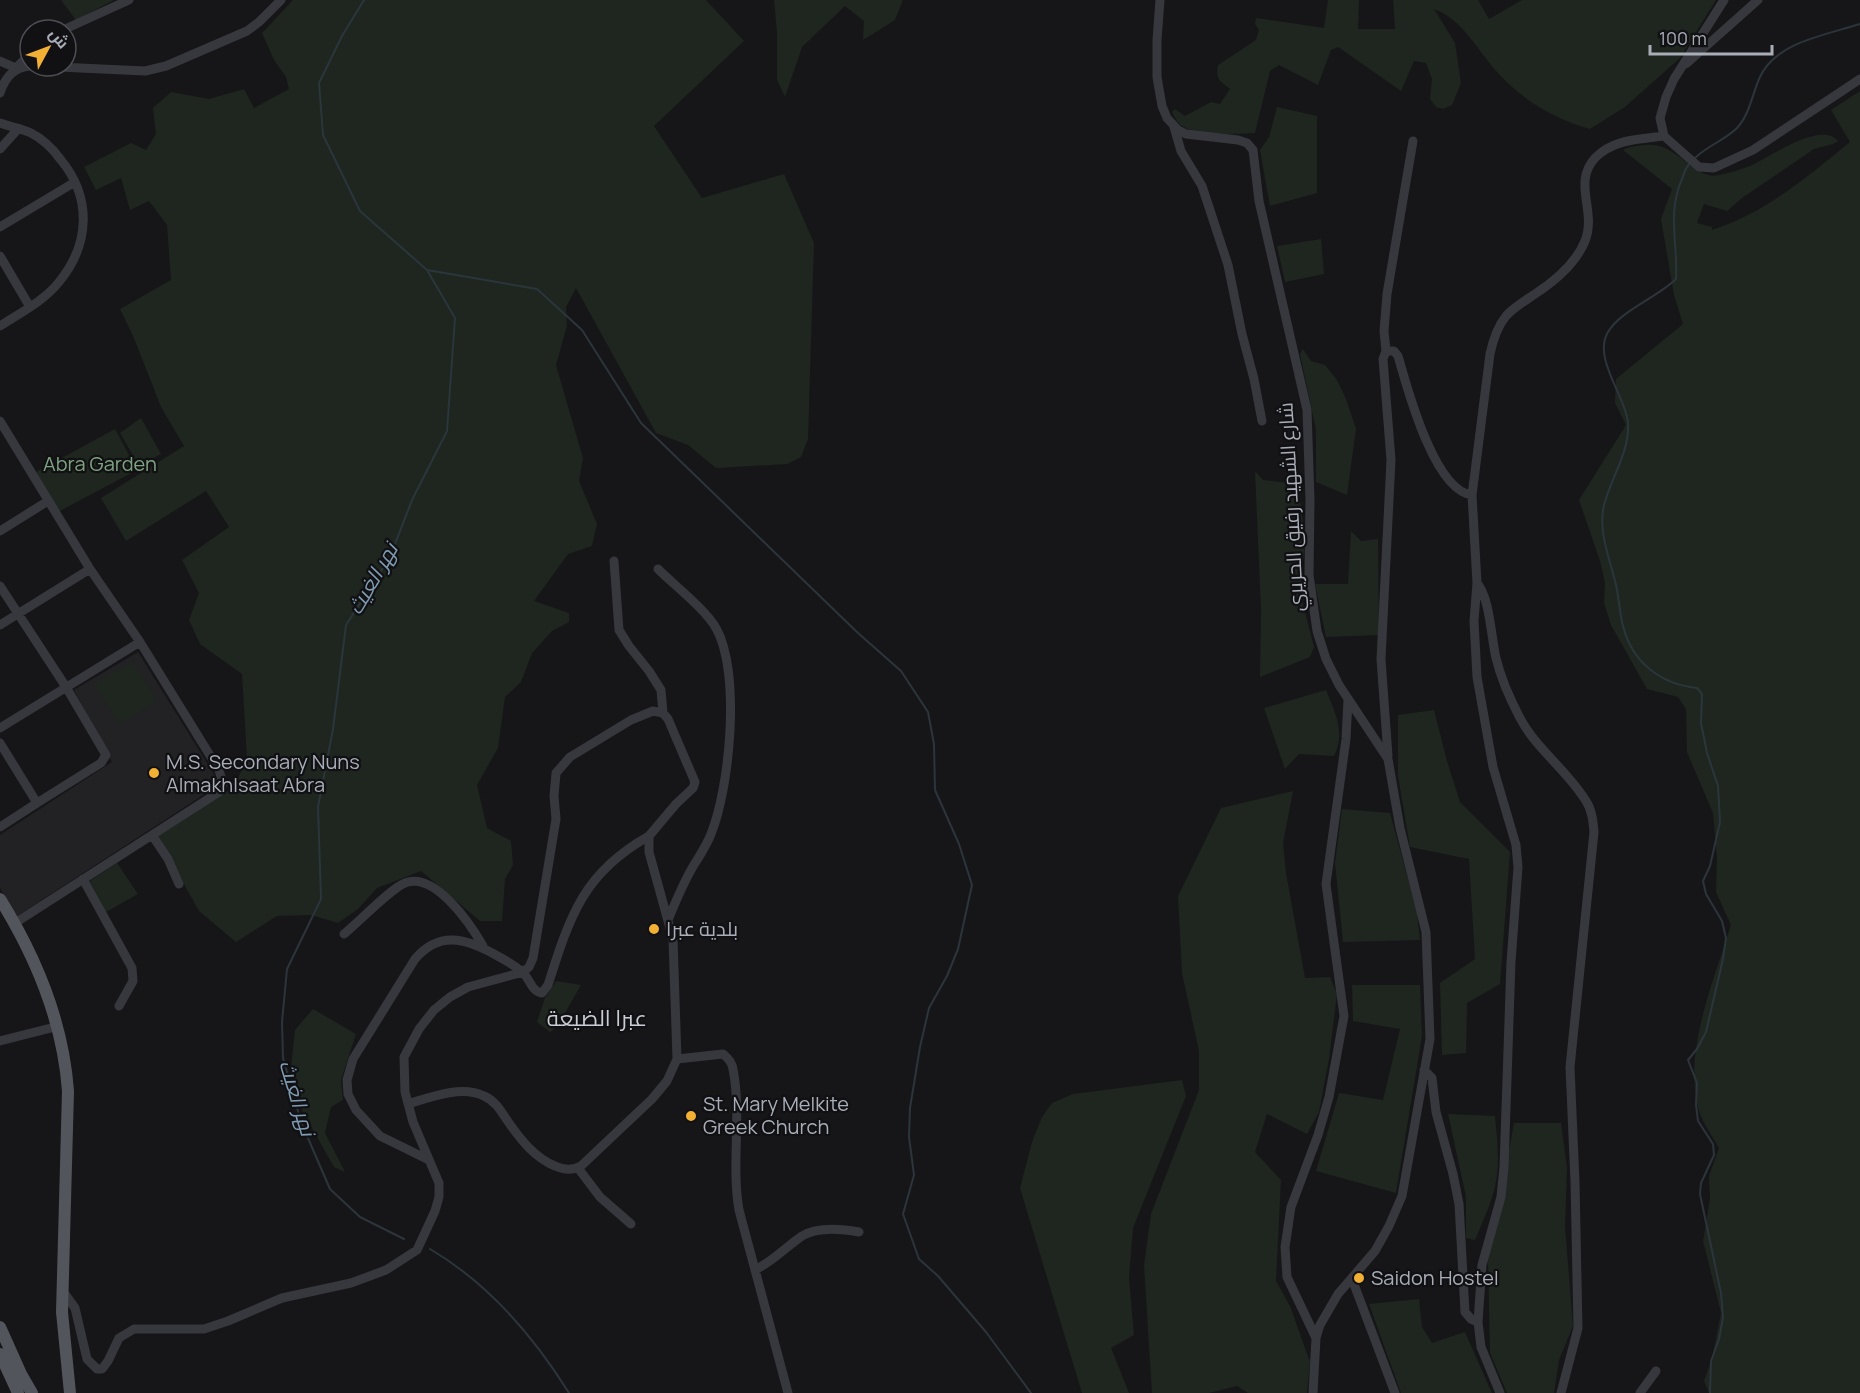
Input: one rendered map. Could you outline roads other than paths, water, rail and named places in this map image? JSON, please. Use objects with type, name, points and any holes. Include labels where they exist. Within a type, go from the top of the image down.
[{"type":"main road","points":[[0,899],[15,923],[45,988],[66,1068],[68,1091],[62,1312],[70,1393]]},
{"type":"main road","points":[[0,1327],[19,1387]]},
{"type":"main road","points":[[0,1354],[19,1387],[32,1393]]},
{"type":"street","points":[[78,23],[129,0]]},
{"type":"street","points":[[78,68],[145,71],[166,66],[247,31],[281,0]]},
{"type":"street","points":[[1160,0],[1157,77],[1162,106],[1174,127],[1181,151],[1202,186],[1225,255],[1262,421]]},
{"type":"street","points":[[1724,0],[1678,71],[1669,88],[1662,111],[1660,125],[1664,136],[1699,167],[1708,169],[1720,166],[1774,137],[1860,79]]},
{"type":"street","points":[[1678,71],[1758,0]]},
{"type":"street","points":[[0,61],[16,68],[8,76],[0,93]]},
{"type":"street","points":[[0,123],[29,132],[44,141],[70,171],[84,210],[81,240],[73,259],[58,282],[30,307],[0,326]]},
{"type":"street","name":"شارع الشهيد رفيق الحريري","points":[[1174,127],[1191,136],[1243,141],[1253,150],[1259,201],[1308,419],[1309,575],[1317,631],[1326,659],[1348,700],[1388,759],[1400,828],[1426,932],[1430,1039],[1402,1196],[1375,1251],[1328,1310],[1316,1338],[1313,1393]]},
{"type":"street","points":[[0,149],[18,129]]},
{"type":"street","points":[[1500,1393],[1481,1347],[1478,1322],[1482,1265],[1501,1197],[1504,1167],[1511,962],[1518,867],[1516,845],[1493,767],[1480,699],[1474,634],[1477,583],[1472,495],[1490,354],[1499,327],[1512,310],[1554,280],[1580,251],[1590,221],[1584,177],[1596,156],[1606,148],[1620,143],[1664,136]]},
{"type":"street","points":[[1388,759],[1381,659],[1391,460],[1383,359],[1386,351],[1384,331],[1387,294],[1413,141]]},
{"type":"street","points":[[0,227],[75,182]]},
{"type":"street","points":[[0,256],[30,307]]},
{"type":"street","points":[[1386,351],[1394,351],[1398,356],[1418,422],[1441,469],[1458,491],[1472,495]]},
{"type":"street","points":[[0,421],[90,569],[140,642],[219,770],[223,784],[219,792],[15,923]]},
{"type":"street","points":[[0,531],[48,501]]},
{"type":"street","points":[[429,1160],[380,1136],[356,1110],[348,1094],[347,1080],[353,1059],[415,958],[424,949],[442,940],[464,940],[484,948],[523,972],[533,988],[542,993],[549,985],[572,917],[588,888],[597,876],[629,847],[649,836],[695,786],[694,778],[677,738],[663,713],[661,690],[620,630],[615,561]]},
{"type":"street","points":[[0,625],[90,569]]},
{"type":"street","points":[[658,569],[716,627],[727,659],[731,688],[728,751],[714,827],[668,920]]},
{"type":"street","points":[[1477,583],[1485,596],[1496,660],[1515,707],[1535,742],[1587,801],[1593,819],[1594,832],[1570,1066],[1578,1328],[1561,1393]]},
{"type":"street","points":[[0,586],[66,687],[106,755],[102,763],[0,827]]},
{"type":"street","points":[[0,728],[140,642]]},
{"type":"street","points":[[1316,1338],[1287,1277],[1285,1247],[1292,1207],[1329,1097],[1344,1016],[1326,884],[1346,739],[1348,700]]},
{"type":"street","points":[[62,1290],[75,1308],[87,1359],[97,1369],[105,1367],[119,1338],[134,1329],[204,1329],[282,1298],[351,1283],[386,1270],[420,1247],[435,1210],[439,1183],[413,1122],[408,1104],[403,1077],[404,1057],[419,1029],[434,1010],[450,997],[468,987],[523,972],[529,967],[533,958],[556,819],[554,796],[556,772],[570,757],[631,720],[653,711],[663,713]]},
{"type":"street","points":[[0,742],[37,803]]},
{"type":"street","points":[[152,835],[168,860],[179,884]]},
{"type":"street","points":[[408,1104],[450,1092],[478,1093],[497,1106],[523,1142],[535,1154],[562,1169],[578,1168],[639,1113],[667,1081],[677,1059],[673,939],[649,852],[649,836]]},
{"type":"street","points":[[83,879],[132,968],[134,981],[119,1006]]},
{"type":"street","points":[[344,934],[398,887],[414,881],[431,887],[457,908],[484,948]]},
{"type":"street","points":[[0,1041],[56,1027]]},
{"type":"street","points":[[677,1059],[719,1054],[726,1056],[732,1065],[736,1108],[735,1189],[788,1393]]},
{"type":"street","points":[[1424,1070],[1432,1078],[1436,1112],[1459,1204],[1464,1308],[1471,1319],[1478,1322]]},
{"type":"street","points":[[578,1168],[600,1197],[631,1224]]},
{"type":"street","points":[[755,1270],[777,1257],[808,1233],[837,1230],[859,1232]]},
{"type":"street","points":[[1352,1279],[1395,1393]]},
{"type":"street","points":[[1640,1393],[1656,1371]]},
{"type":"waterway","name":"نهر الغيث","points":[[364,0],[342,36],[319,83],[323,135],[360,211],[427,270],[455,318],[447,431],[412,500],[390,557],[346,625],[333,729],[318,807],[321,899],[287,969],[282,1022],[283,1058],[301,1122],[330,1189],[360,1217],[404,1239]]},
{"type":"waterway","points":[[1695,158],[1737,128],[1748,110],[1760,77],[1767,65],[1778,56],[1818,36],[1860,24]]},
{"type":"waterway","points":[[1691,162],[1686,168],[1675,204],[1676,279],[1621,317],[1608,332],[1604,342],[1607,366],[1626,413],[1628,433],[1623,454],[1604,505],[1602,524],[1627,639],[1633,650],[1650,669],[1671,682],[1697,688],[1702,694],[1701,723],[1707,753],[1718,786],[1720,822],[1710,866],[1703,881],[1706,894],[1722,921],[1726,938],[1706,1032],[1688,1060],[1697,1083],[1698,1121],[1713,1144],[1714,1155],[1701,1183],[1700,1194],[1721,1293],[1723,1318],[1711,1361],[1710,1393]]},
{"type":"waterway","points":[[427,270],[537,289],[582,330],[641,423],[858,633],[901,671],[928,712],[934,744],[935,790],[959,844],[972,885],[958,949],[947,976],[929,1008],[920,1047],[910,1108],[909,1137],[914,1175],[903,1214],[919,1259],[938,1276],[986,1332],[1031,1393]]},
{"type":"waterway","name":"نهر الغيث","points":[[430,1249],[471,1278],[508,1313],[541,1352],[569,1393]]},
{"type":"place","name":"M.S. Secondary Nuns Almakhlsaat Abra","points":[[154,773]]},
{"type":"place","name":"بلدية عبرا","points":[[654,929]]},
{"type":"place","name":"St. Mary Melkite Greek Church","points":[[691,1116]]},
{"type":"place","name":"Saidon Hostel","points":[[1359,1278]]},
{"type":"district","name":"عبرا الضيعة","points":[[597,1018]]},
{"type":"park label","name":"Abra Garden","points":[[100,464]]}]
